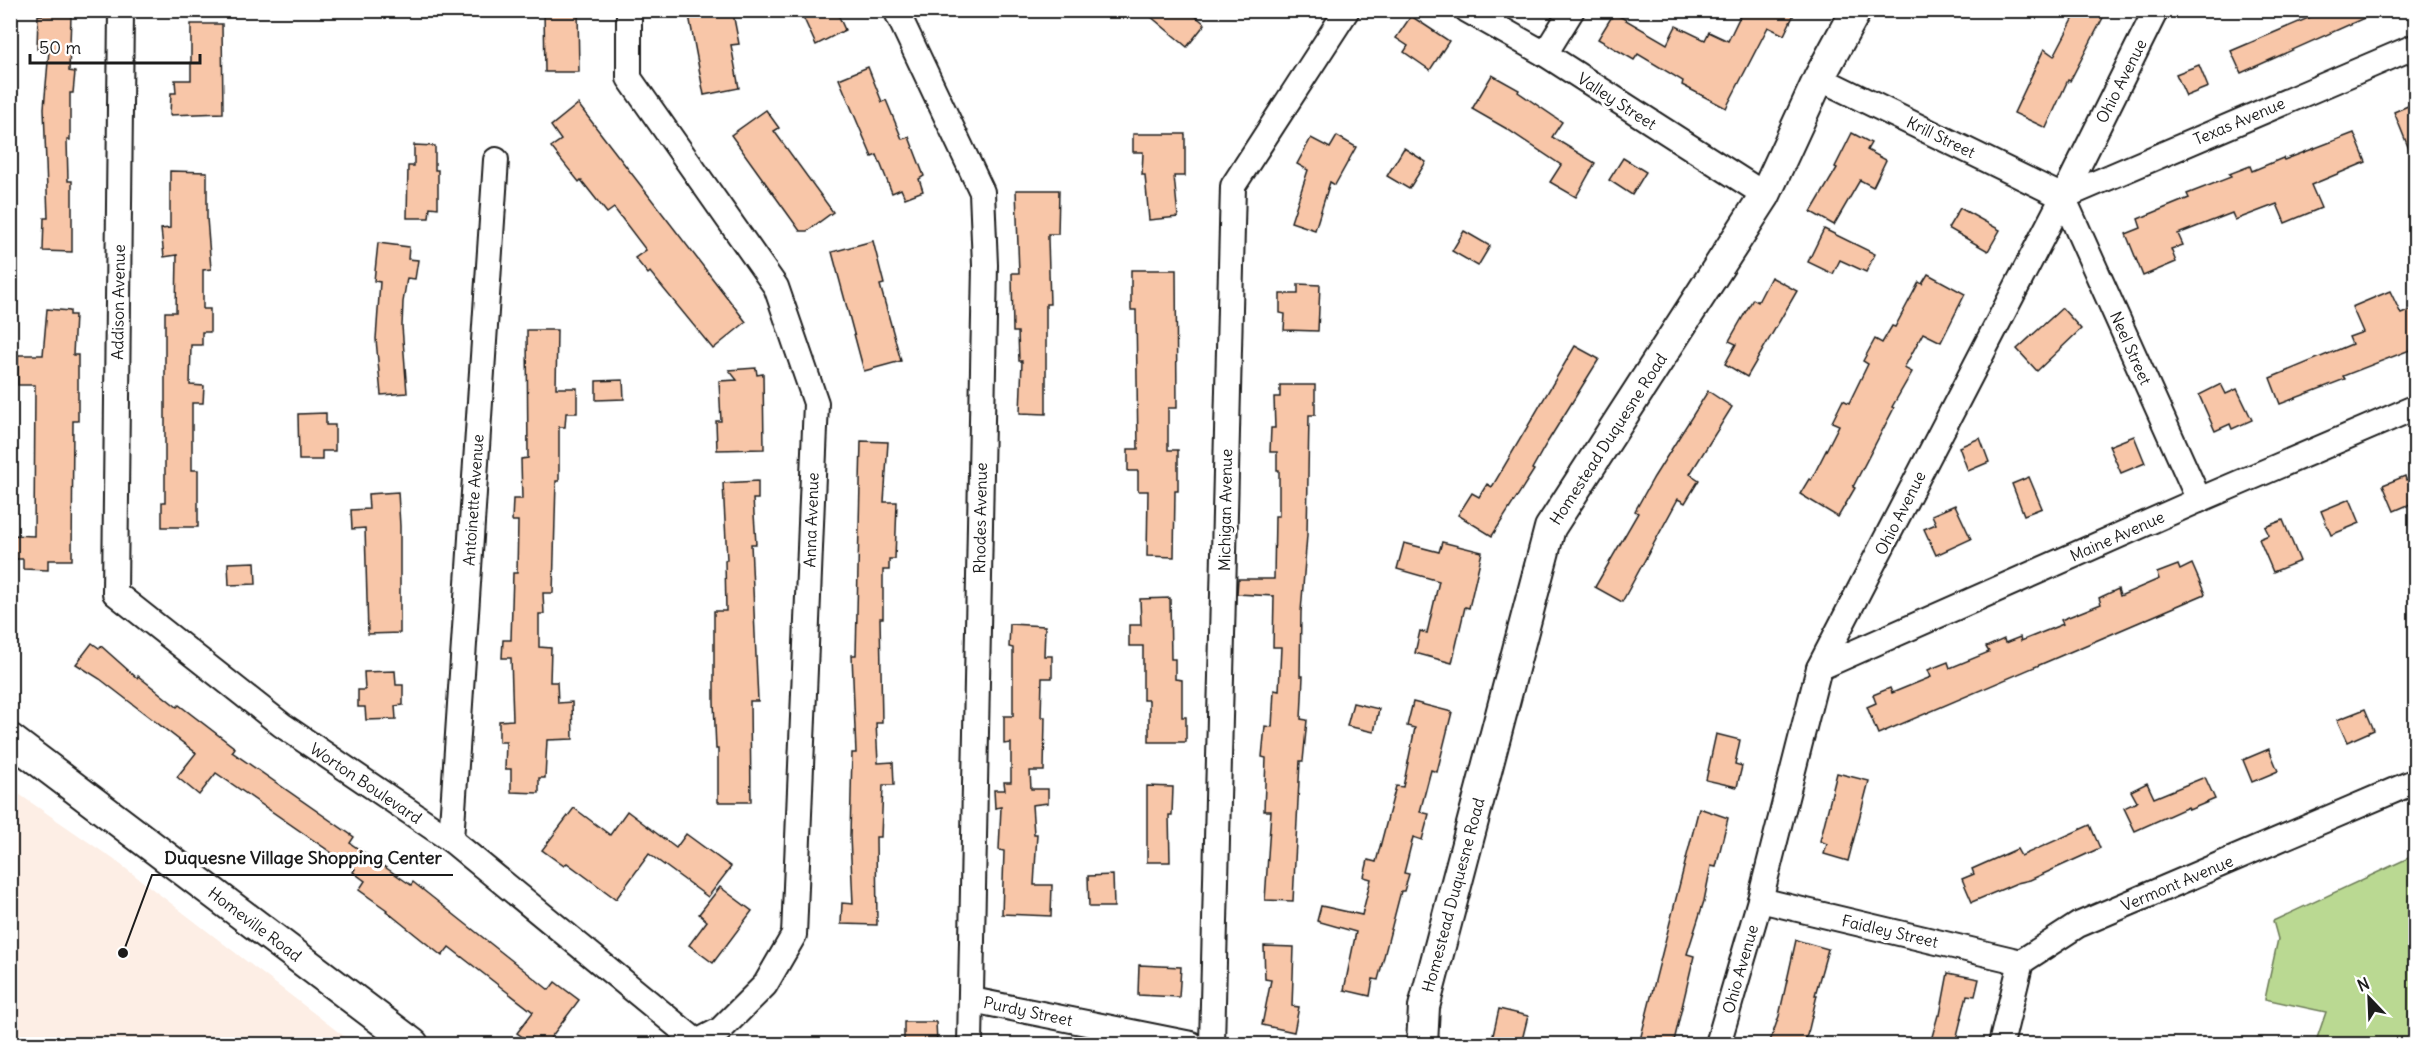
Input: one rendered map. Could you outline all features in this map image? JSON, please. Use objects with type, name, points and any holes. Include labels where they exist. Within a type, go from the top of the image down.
[{"type":"street","name":"Addison Avenue","points":[[115,593],[121,10]]},
{"type":"street","name":"Anna Avenue","points":[[629,10],[629,78],[776,287],[816,403],[794,935],[765,985],[720,1030],[697,1043]]},
{"type":"street","name":"Rhodes Avenue","points":[[896,10],[982,192],[985,265],[970,1044]]},
{"type":"street","name":"Michigan Avenue","points":[[1212,1044],[1233,186],[1347,10]]},
{"type":"street","name":"Valley Street","points":[[1467,10],[1545,54],[1765,195]]},
{"type":"street","points":[[1545,54],[1572,10]]},
{"type":"street","name":"Homestead Duquesne Road","points":[[1422,1044],[1424,1007],[1550,528],[1765,195],[1819,78],[1856,10]]},
{"type":"street","name":"Ohio Avenue","points":[[1718,1044],[1760,900],[1819,668],[2063,197],[2156,10]]},
{"type":"street","name":"Texas Avenue","points":[[2063,197],[2415,46]]},
{"type":"street","name":"Krill Street","points":[[1819,78],[2063,197]]},
{"type":"street","name":"Antoinette Avenue","points":[[451,840],[496,160]]},
{"type":"street","name":"Neel Street","points":[[2063,197],[2199,500]]},
{"type":"street","name":"Maine Avenue","points":[[1819,668],[2415,407]]},
{"type":"street","name":"Worton Boulevard","points":[[115,593],[282,725],[451,840],[697,1043]]},
{"type":"street","name":"Homeville Road","points":[[10,739],[413,1044]]},
{"type":"street","name":"Vermont Avenue","points":[[2021,962],[2078,926],[2415,781]]},
{"type":"street","name":"Faidley Street","points":[[1760,900],[2021,962]]},
{"type":"street","points":[[2001,1044],[2021,962]]},
{"type":"street","name":"Purdy Street","points":[[972,1000],[1191,1044]]},
{"type":"shaded area","points":[[10,788],[116,861],[354,1044],[11,1044]]},
{"type":"green space","points":[[2415,855],[2415,1044],[2315,1044],[2326,1012],[2265,999],[2278,939],[2273,921]]},
{"type":"building","points":[[544,10],[578,10],[579,72],[545,72]]},
{"type":"building","points":[[688,10],[723,10],[724,15],[733,13],[739,44],[731,45],[739,88],[704,95]]},
{"type":"building","points":[[800,10],[836,10],[845,30],[816,45]]},
{"type":"building","points":[[1143,10],[1188,10],[1205,24],[1187,47]]},
{"type":"building","points":[[1732,10],[1796,10],[1784,35],[1768,27],[1726,108],[1682,85],[1683,81],[1638,54],[1634,60],[1598,39],[1614,13],[1667,44],[1676,26],[1705,40],[1709,32],[1728,41],[1741,14]]},
{"type":"building","points":[[2078,10],[2107,10],[2070,81],[2068,80],[2046,128],[2014,113],[2044,49],[2054,56]]},
{"type":"building","points":[[2327,10],[2382,10],[2241,73],[2231,51]]},
{"type":"building","points":[[38,15],[71,16],[69,71],[75,72],[73,93],[70,93],[70,140],[67,140],[68,181],[72,181],[72,252],[43,251],[44,218],[48,218],[44,108],[49,50],[37,49]]},
{"type":"building","points":[[1411,16],[1449,41],[1430,70],[1404,52],[1408,46],[1396,38]]},
{"type":"building","points":[[191,24],[222,24],[223,113],[170,115],[171,93],[176,93],[175,80],[191,80]]},
{"type":"building","points":[[2199,65],[2208,87],[2186,96],[2176,74]]},
{"type":"building","points":[[868,67],[882,102],[886,100],[902,139],[909,137],[924,176],[919,179],[923,191],[905,198],[901,189],[892,193],[877,155],[872,157],[839,79]]},
{"type":"building","points":[[1492,75],[1519,90],[1518,92],[1562,122],[1552,137],[1595,163],[1576,197],[1550,182],[1561,165],[1472,109]]},
{"type":"building","points":[[2415,103],[2415,164],[2394,112]]},
{"type":"building","points":[[578,104],[746,322],[713,349],[650,272],[648,274],[635,258],[646,250],[614,208],[607,213],[551,147],[561,140],[551,126]]},
{"type":"building","points":[[766,110],[779,128],[774,131],[833,212],[807,231],[800,231],[731,135]]},
{"type":"building","points":[[1852,133],[1871,143],[1867,150],[1886,160],[1873,187],[1860,180],[1834,225],[1811,212],[1837,168],[1835,167]]},
{"type":"building","points":[[2354,133],[2366,162],[2311,185],[2321,208],[2285,223],[2277,204],[2235,220],[2232,213],[2178,234],[2183,245],[2171,249],[2176,262],[2143,276],[2126,234],[2141,228],[2138,219],[2189,198],[2187,194],[2231,177],[2229,174],[2250,166],[2252,171]]},
{"type":"building","points":[[1133,134],[1185,134],[1185,176],[1174,176],[1178,217],[1149,220],[1145,175],[1142,175],[1143,152],[1133,152]]},
{"type":"building","points":[[1337,136],[1356,147],[1335,185],[1330,182],[1315,230],[1291,222],[1308,170],[1297,164],[1311,138],[1330,148]]},
{"type":"building","points":[[414,145],[435,146],[435,170],[438,170],[438,208],[430,207],[429,218],[407,218],[408,166],[414,166]]},
{"type":"building","points":[[1404,148],[1426,162],[1409,189],[1387,176]]},
{"type":"building","points":[[1623,158],[1646,172],[1632,195],[1609,180]]},
{"type":"building","points":[[170,171],[207,172],[207,218],[211,269],[203,270],[203,309],[210,309],[210,332],[202,332],[202,345],[191,345],[190,385],[204,386],[203,403],[192,403],[192,470],[198,470],[198,527],[162,527],[162,502],[165,502],[165,312],[176,312],[177,255],[164,257],[161,229],[170,228]]},
{"type":"building","points":[[1016,190],[1059,190],[1058,234],[1048,234],[1050,304],[1046,304],[1046,414],[1020,413],[1022,361],[1019,361],[1018,332],[1013,332],[1012,273],[1019,273]]},
{"type":"building","points":[[1960,208],[2000,230],[1988,251],[1948,228]]},
{"type":"building","points":[[1824,229],[1875,254],[1866,272],[1840,260],[1833,274],[1808,262]]},
{"type":"building","points":[[1464,231],[1490,246],[1478,266],[1452,251]]},
{"type":"building","points":[[873,241],[884,284],[880,285],[901,361],[864,371],[832,252]]},
{"type":"building","points":[[378,243],[409,247],[408,259],[418,260],[415,279],[407,278],[403,302],[402,326],[407,393],[381,395],[376,339],[380,282],[374,281]]},
{"type":"building","points":[[1131,270],[1176,270],[1177,408],[1168,408],[1168,450],[1178,450],[1174,557],[1147,556],[1148,491],[1138,491],[1138,471],[1128,471],[1128,449],[1138,449],[1136,310],[1131,310]]},
{"type":"building","points":[[1928,274],[1965,294],[1941,342],[1923,333],[1904,368],[1912,372],[1892,407],[1894,408],[1853,487],[1855,488],[1838,517],[1800,494],[1809,479],[1811,480],[1839,425],[1832,422],[1843,400],[1849,403],[1868,364],[1863,361],[1875,339],[1882,343],[1892,326],[1895,327],[1919,282],[1922,284]]},
{"type":"building","points":[[1771,277],[1797,291],[1747,377],[1725,364],[1736,344],[1729,341],[1753,299],[1758,302]]},
{"type":"building","points":[[1298,284],[1320,285],[1318,331],[1284,330],[1285,314],[1280,313],[1280,294],[1298,294]]},
{"type":"building","points":[[2390,291],[2401,314],[2415,308],[2415,348],[2343,376],[2345,379],[2280,404],[2270,378],[2352,344],[2349,337],[2363,332],[2352,307]]},
{"type":"building","points":[[2062,308],[2081,329],[2037,371],[2017,349]]},
{"type":"building","points":[[47,309],[70,311],[70,315],[75,315],[73,355],[78,355],[78,421],[73,421],[72,560],[48,560],[48,570],[23,569],[23,559],[10,559],[10,535],[34,536],[35,385],[18,385],[18,355],[43,355]]},
{"type":"building","points":[[527,330],[557,330],[556,388],[577,388],[577,413],[566,413],[565,427],[559,427],[559,481],[556,481],[553,593],[543,593],[544,614],[539,614],[539,647],[551,648],[550,682],[557,682],[558,703],[572,702],[573,739],[547,740],[545,778],[539,778],[539,793],[511,792],[511,769],[505,769],[506,742],[499,742],[499,721],[513,720],[511,658],[502,658],[503,640],[511,640],[513,573],[517,573],[518,521],[512,521],[513,499],[522,499],[521,459],[528,458]]},
{"type":"building","points":[[1575,346],[1599,359],[1492,536],[1458,515],[1472,493],[1479,497],[1487,484],[1492,487]]},
{"type":"building","points":[[756,368],[757,375],[763,374],[764,449],[717,450],[716,421],[721,421],[719,381],[737,380],[729,370]]},
{"type":"building","points":[[623,380],[624,399],[596,400],[596,381]]},
{"type":"building","points":[[2221,384],[2226,394],[2237,389],[2252,420],[2232,429],[2230,424],[2215,431],[2199,395]]},
{"type":"building","points":[[1280,385],[1315,385],[1315,415],[1309,415],[1307,535],[1301,612],[1300,676],[1303,676],[1301,719],[1307,720],[1303,761],[1300,761],[1293,901],[1265,900],[1271,811],[1264,811],[1266,758],[1262,757],[1265,726],[1272,727],[1274,690],[1279,691],[1281,647],[1273,647],[1274,596],[1237,594],[1238,579],[1274,579],[1275,516],[1279,516],[1279,470],[1277,470],[1277,452],[1270,452],[1271,428],[1275,428],[1274,397],[1280,397]]},
{"type":"building","points":[[1708,391],[1732,407],[1690,474],[1699,480],[1685,503],[1678,499],[1622,602],[1595,587],[1638,513],[1635,511],[1654,477]]},
{"type":"building","points":[[326,413],[326,425],[335,425],[335,451],[322,451],[322,460],[299,460],[298,414]]},
{"type":"building","points":[[2134,436],[2145,463],[2121,473],[2109,446]]},
{"type":"building","points":[[1980,438],[1989,462],[1968,471],[1959,447]]},
{"type":"building","points":[[861,441],[888,442],[884,502],[897,502],[895,559],[889,559],[889,570],[883,570],[883,618],[880,618],[882,723],[876,723],[878,763],[893,762],[894,785],[883,785],[881,837],[876,837],[877,925],[841,924],[842,903],[853,904],[850,836],[852,753],[856,753],[852,655],[856,655]]},
{"type":"building","points":[[2405,476],[2406,480],[2415,476],[2415,502],[2394,511],[2383,485]]},
{"type":"building","points":[[2029,477],[2042,508],[2024,515],[2012,484]]},
{"type":"building","points":[[758,481],[758,499],[753,499],[756,544],[751,544],[758,701],[750,701],[751,802],[718,802],[718,749],[716,749],[714,702],[714,611],[726,611],[725,560],[727,560],[723,483]]},
{"type":"building","points":[[398,492],[400,633],[368,634],[365,528],[352,529],[351,510],[369,509],[368,494]]},
{"type":"building","points":[[2350,499],[2360,523],[2331,535],[2321,511]]},
{"type":"building","points":[[1955,505],[1971,539],[1936,555],[1924,529],[1936,524],[1932,515]]},
{"type":"building","points":[[2283,520],[2300,561],[2273,572],[2259,539],[2269,535],[2265,527]]},
{"type":"building","points":[[1442,542],[1482,552],[1469,608],[1465,607],[1452,663],[1415,653],[1420,631],[1427,633],[1439,581],[1397,569],[1404,543],[1439,552]]},
{"type":"building","points":[[255,562],[256,584],[229,585],[228,563]]},
{"type":"building","points":[[2192,564],[2205,594],[1878,734],[1867,707],[1876,703],[1873,695],[1890,688],[1892,693],[1931,677],[1928,670],[1948,662],[1950,668],[1989,652],[1986,647],[2004,639],[2005,643],[2020,637],[2021,641],[2063,624],[2061,620],[2101,604],[2099,598],[2118,589],[2120,596],[2159,579],[2157,573],[2178,565],[2180,570]]},
{"type":"building","points":[[1170,598],[1171,659],[1175,659],[1175,679],[1182,680],[1182,717],[1186,717],[1186,742],[1149,742],[1149,700],[1143,700],[1143,646],[1129,646],[1129,625],[1141,625],[1140,599]]},
{"type":"building","points":[[1010,624],[1045,626],[1044,656],[1052,656],[1052,678],[1042,678],[1041,717],[1045,717],[1044,771],[1030,771],[1031,789],[1048,789],[1048,803],[1032,805],[1034,834],[1037,834],[1034,885],[1052,885],[1051,916],[1002,914],[1004,851],[999,850],[1001,807],[995,808],[994,790],[1005,790],[1004,782],[1011,782],[1011,743],[1004,744],[1004,716],[1013,716],[1013,648],[1009,647]]},
{"type":"building","points":[[92,643],[99,648],[101,646],[137,678],[138,676],[177,707],[179,705],[235,748],[232,752],[354,837],[350,843],[411,885],[413,882],[549,990],[555,982],[579,1000],[546,1044],[533,1044],[517,1033],[533,1012],[449,947],[442,956],[359,890],[365,881],[353,872],[355,869],[216,773],[199,795],[177,777],[196,753],[100,679],[76,664]]},
{"type":"building","points":[[395,671],[396,685],[403,685],[403,705],[395,706],[396,719],[366,720],[365,707],[358,707],[358,690],[365,690],[364,672]]},
{"type":"building","points":[[1413,702],[1452,712],[1437,772],[1431,770],[1420,812],[1429,814],[1422,840],[1413,837],[1404,873],[1409,874],[1404,891],[1401,891],[1378,980],[1373,979],[1370,996],[1344,990],[1356,932],[1317,921],[1321,906],[1362,915],[1371,879],[1364,877],[1368,860],[1376,862],[1396,786],[1403,787],[1415,728],[1407,726]]},
{"type":"building","points":[[1353,703],[1379,709],[1374,732],[1347,726]]},
{"type":"building","points":[[2365,709],[2374,730],[2347,742],[2337,720]]},
{"type":"building","points":[[1716,734],[1740,740],[1735,764],[1742,766],[1737,787],[1706,780]]},
{"type":"building","points":[[2269,749],[2278,771],[2252,782],[2243,760]]},
{"type":"building","points":[[1837,773],[1869,781],[1848,861],[1824,854],[1827,844],[1820,841]]},
{"type":"building","points":[[2205,777],[2215,799],[2189,810],[2188,807],[2135,831],[2124,808],[2137,802],[2131,791],[2147,783],[2154,798]]},
{"type":"building","points":[[1147,786],[1173,787],[1172,815],[1169,815],[1170,862],[1147,862]]},
{"type":"building","points":[[574,808],[610,835],[627,811],[676,848],[686,834],[731,867],[708,897],[649,854],[616,899],[567,863],[564,866],[542,850]]},
{"type":"building","points":[[1699,808],[1728,818],[1716,867],[1711,866],[1704,901],[1687,954],[1694,956],[1675,1037],[1673,1044],[1639,1044]]},
{"type":"building","points":[[2090,825],[2100,848],[2030,880],[2017,883],[1972,902],[1962,879],[1974,874],[1972,869],[2017,849],[2021,856]]},
{"type":"building","points":[[1113,875],[1114,907],[1089,907],[1088,876]]},
{"type":"building","points":[[720,887],[752,911],[713,963],[689,945],[707,921],[699,914]]},
{"type":"building","points":[[1796,940],[1828,949],[1815,995],[1817,995],[1809,1029],[1804,1044],[1769,1044],[1779,1016]]},
{"type":"building","points":[[1264,946],[1294,947],[1292,1006],[1299,1007],[1294,1032],[1262,1025],[1271,980],[1265,979]]},
{"type":"building","points":[[1139,965],[1181,967],[1179,997],[1138,995]]},
{"type":"building","points":[[1948,973],[1979,979],[1975,996],[1967,995],[1955,1044],[1930,1044],[1938,1015],[1940,1015]]},
{"type":"building","points":[[1499,1009],[1528,1016],[1521,1044],[1491,1044]]},
{"type":"building","points":[[904,1022],[936,1022],[937,1044],[904,1044]]},
{"type":"place","name":"Duquesne Village Shopping Center","points":[[123,953]]}]
